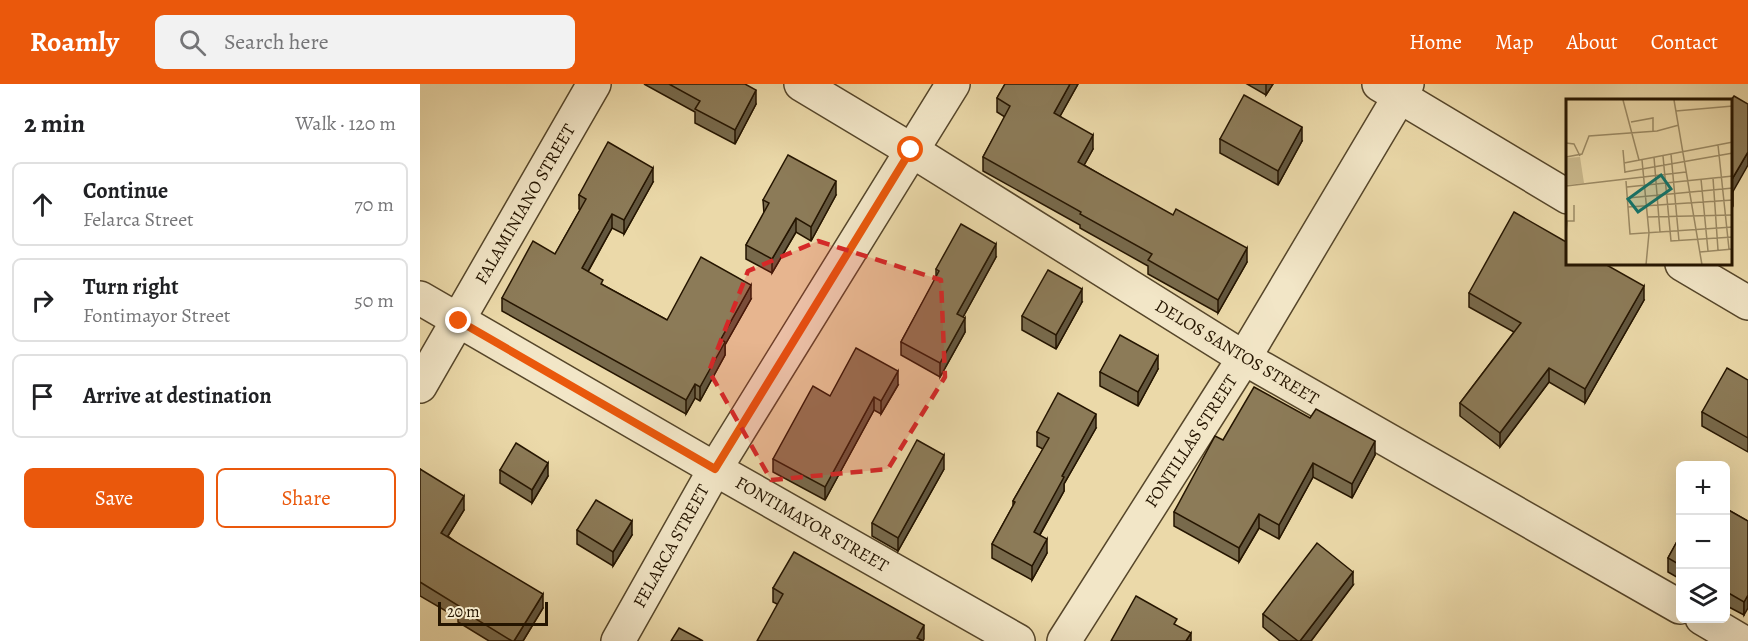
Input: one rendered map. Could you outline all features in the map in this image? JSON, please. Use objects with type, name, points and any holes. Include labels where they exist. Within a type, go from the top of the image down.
[{"type":"street","name":"FALAMINIANO STREET","points":[[420,386],[594,84]]},
{"type":"street","name":"DELOS SANTOS STREET","points":[[801,84],[1244,358],[1676,604]]},
{"type":"street","name":"FELARCA STREET","points":[[618,641],[715,469],[953,84]]},
{"type":"street","points":[[1395,88],[1566,196]]},
{"type":"street","name":"FONTILLAS STREET","points":[[1064,641],[1244,358],[1395,88]]},
{"type":"street","points":[[1685,266],[1748,303]]},
{"type":"street","name":"FONTIMAYOR STREET","points":[[420,298],[1018,641]]},
{"type":"street","points":[[1710,623],[1741,641]]},
{"type":"highlighted area","points":[[818,241],[941,280],[945,377],[888,469],[771,480],[709,371],[748,271]]},
{"type":"building","points":[[669,84],[745,84],[756,90],[735,130],[695,109],[700,101]]},
{"type":"building","points":[[1005,84],[1070,84],[1054,113],[1093,135],[1078,162],[1173,215],[1176,209],[1247,248],[1218,300],[1148,260],[1152,254],[983,157],[1010,106],[997,98]]},
{"type":"building","points":[[1244,95],[1302,127],[1278,171],[1220,139]]},
{"type":"building","points":[[1734,96],[1748,104],[1748,152],[1733,178],[1733,99]]},
{"type":"building","points":[[608,142],[653,168],[624,220],[612,214],[582,268],[603,280],[601,284],[667,320],[701,257],[751,285],[721,339],[725,342],[700,387],[695,384],[686,400],[502,298],[533,241],[555,254],[586,199],[579,195]]},
{"type":"building","points":[[788,155],[836,181],[811,227],[796,218],[772,259],[746,245],[769,203],[763,200]]},
{"type":"building","points":[[1514,212],[1566,242],[1566,266],[1609,266],[1644,286],[1585,389],[1549,368],[1500,433],[1460,403],[1521,323],[1469,293]]},
{"type":"building","points":[[961,224],[996,244],[957,314],[965,318],[940,363],[901,342],[939,271],[936,269]]},
{"type":"building","points":[[1048,270],[1082,289],[1056,335],[1022,316]]},
{"type":"building","points":[[1120,335],[1158,356],[1138,392],[1100,372]]},
{"type":"building","points":[[856,348],[898,371],[881,401],[874,397],[825,487],[773,459],[813,386],[830,396]]},
{"type":"building","points":[[1727,368],[1748,380],[1748,438],[1702,412]]},
{"type":"building","points":[[1254,387],[1310,418],[1316,409],[1375,441],[1352,484],[1313,463],[1279,525],[1259,514],[1239,548],[1174,512],[1215,436],[1223,440]]},
{"type":"building","points":[[1058,393],[1096,414],[1034,532],[1047,539],[1032,566],[992,544],[1015,502],[1013,501],[1049,438],[1037,432]]},
{"type":"building","points":[[917,440],[944,455],[898,538],[872,523]]},
{"type":"building","points":[[516,443],[548,463],[532,490],[500,470]]},
{"type":"building","points":[[420,469],[464,496],[441,533],[543,594],[514,641],[458,608],[459,606],[420,582]]},
{"type":"building","points":[[596,500],[632,521],[613,552],[577,530]]},
{"type":"building","points":[[1730,511],[1748,521],[1748,595],[1744,602],[1730,594]]},
{"type":"building","points":[[1317,543],[1353,572],[1298,641],[1263,614]]},
{"type":"building","points":[[1676,543],[1676,563],[1668,558]]},
{"type":"building","points":[[794,552],[924,625],[917,638],[923,641],[757,641],[783,594],[773,588]]},
{"type":"building","points":[[1136,596],[1177,619],[1174,624],[1191,633],[1186,641],[1111,641]]},
{"type":"building","points":[[679,628],[703,641],[671,641]]},
{"type":"route","points":[[459,321],[715,469],[911,150]]}]
